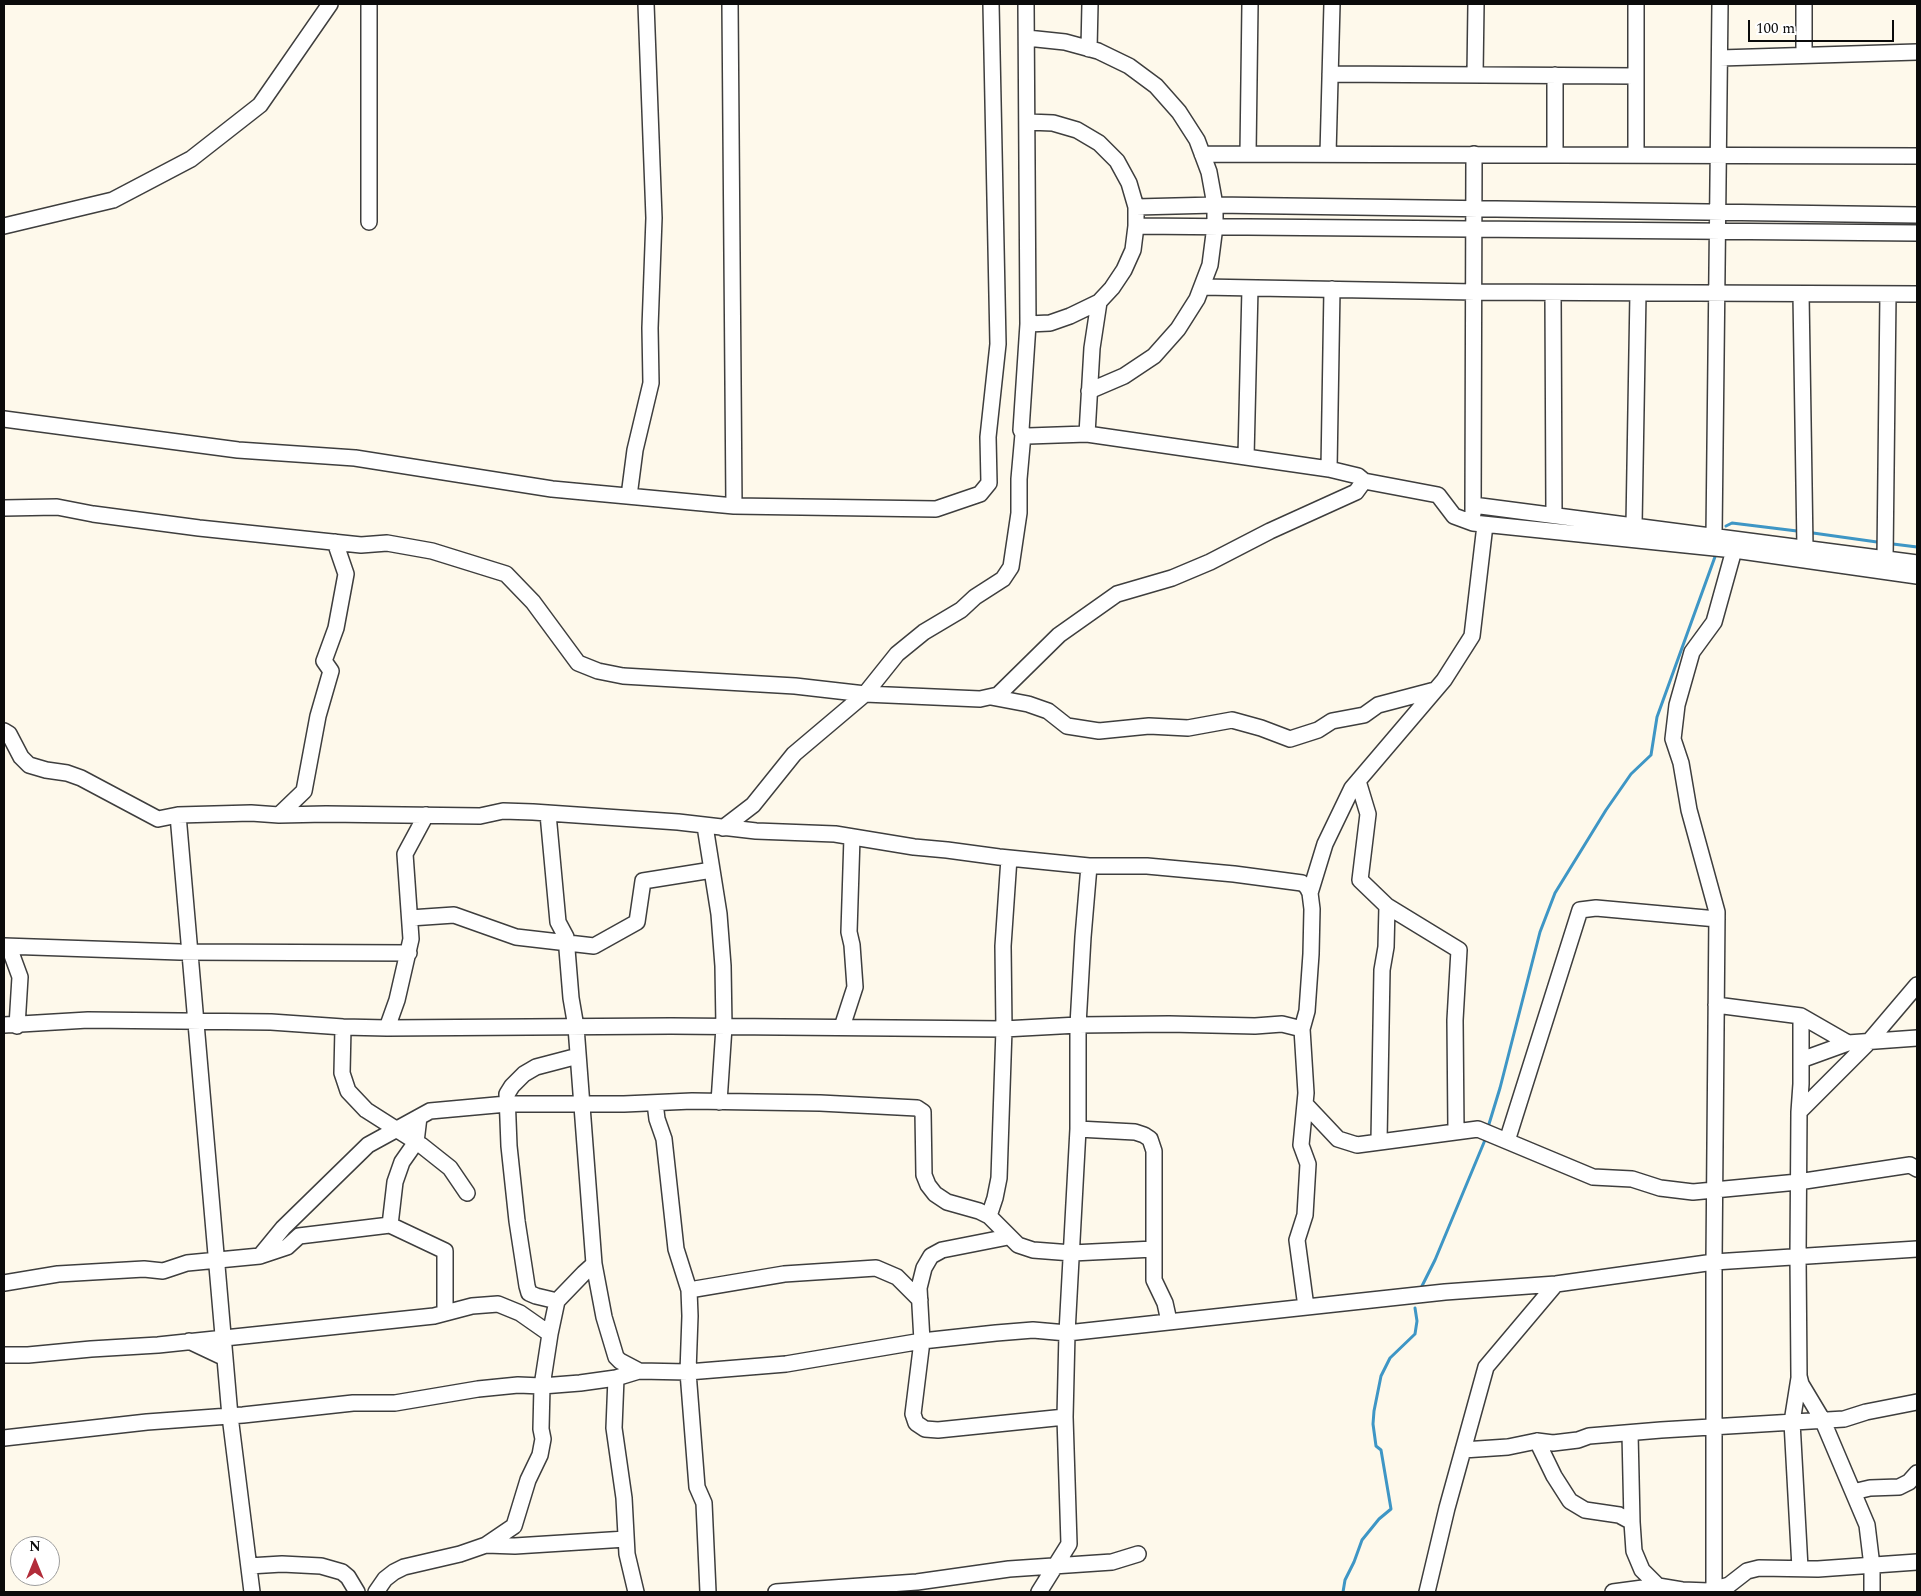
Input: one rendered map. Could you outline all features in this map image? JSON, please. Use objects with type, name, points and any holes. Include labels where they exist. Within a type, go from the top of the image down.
[{"type":"street","points":[[4,226],[113,200],[191,160],[260,105],[330,4]]},
{"type":"street","points":[[369,4],[369,222]]},
{"type":"street","points":[[629,496],[635,450],[651,383],[650,328],[654,218],[646,4]]},
{"type":"street","points":[[730,4],[734,506]]},
{"type":"street","points":[[4,419],[238,450],[355,458],[552,489],[734,506],[936,509],[980,494],[989,483],[988,438],[998,344],[990,4]]},
{"type":"street","points":[[724,828],[752,805],[794,754],[865,694],[897,654],[924,632],[961,610],[975,597],[1003,578],[1011,566],[1019,513],[1019,479],[1023,434],[1021,430],[1028,324],[1026,4]]},
{"type":"street","points":[[1089,49],[1090,4]]},
{"type":"street","points":[[1248,154],[1250,4]]},
{"type":"street","points":[[1328,154],[1332,4]]},
{"type":"street","points":[[1475,75],[1476,4]]},
{"type":"street","points":[[1636,4],[1636,154]]},
{"type":"street","points":[[1714,536],[1720,4]]},
{"type":"street","points":[[1804,4],[1804,54]]},
{"type":"street","points":[[1027,38],[1065,42],[1098,51],[1129,66],[1156,86],[1179,112],[1197,140],[1209,172],[1215,205],[1215,226],[1210,265],[1197,299],[1178,329],[1154,356],[1124,376],[1089,391]]},
{"type":"street","points":[[1720,58],[1917,52]]},
{"type":"street","points":[[1330,74],[1636,76]]},
{"type":"street","points":[[1555,75],[1555,154]]},
{"type":"street","points":[[1028,122],[1053,123],[1077,130],[1099,143],[1117,161],[1129,183],[1136,207],[1133,250],[1124,270],[1112,288],[1099,302],[1070,316],[1050,323],[1028,324]]},
{"type":"street","points":[[1202,154],[1917,156]]},
{"type":"street","points":[[1310,892],[1325,844],[1352,788],[1444,680],[1472,636],[1479,524],[1474,505],[1474,154]]},
{"type":"street","points":[[1136,207],[1215,205],[1917,215]]},
{"type":"street","points":[[1136,226],[1917,233]]},
{"type":"street","points":[[1202,287],[1553,293],[1917,294]]},
{"type":"street","points":[[1246,456],[1250,288]]},
{"type":"street","points":[[1329,469],[1332,289]]},
{"type":"street","points":[[1553,293],[1554,515]]},
{"type":"street","points":[[1634,525],[1638,293]]},
{"type":"street","points":[[1800,294],[1805,548]]},
{"type":"street","points":[[1885,559],[1888,294]]},
{"type":"street","points":[[1087,434],[1093,334],[1099,302]]},
{"type":"street","points":[[1023,434],[1028,436],[1087,434],[1329,469],[1358,476],[1364,481],[1438,495],[1454,516],[1479,524],[1734,550],[1917,576]]},
{"type":"street","points":[[4,508],[57,507],[93,514],[199,528],[361,545],[387,543],[432,551],[506,574],[533,602],[578,662],[598,671],[623,676],[795,686],[865,694],[980,699],[998,695],[1059,635],[1117,594],[1172,578],[1210,562],[1270,530],[1356,492],[1364,481]]},
{"type":"street","points":[[1474,505],[1917,563]]},
{"type":"street","points":[[279,815],[304,791],[318,716],[331,671],[324,661],[336,628],[346,574],[335,542]]},
{"type":"street","points":[[1714,1591],[1714,1191],[1717,912],[1688,810],[1681,763],[1673,739],[1677,706],[1692,652],[1714,622],[1734,550]]},
{"type":"street","points":[[991,697],[1028,704],[1048,711],[1067,726],[1099,731],[1149,726],[1188,728],[1232,720],[1290,739],[1318,730],[1332,721],[1364,715],[1378,705],[1435,690]]},
{"type":"street","points":[[4,731],[9,734],[22,757],[29,765],[81,778],[158,819],[178,815],[252,813],[279,815],[480,816],[503,811],[678,822],[724,828],[835,834],[914,848],[948,850],[1009,858],[1089,866],[1147,866],[1234,874],[1302,883],[1310,892],[1312,908],[1307,1011],[1302,1029],[1306,1092],[1301,1145],[1308,1164],[1305,1215],[1297,1240],[1306,1307]]},
{"type":"street","points":[[1358,781],[1368,814],[1360,880],[1387,906],[1459,950],[1456,1020],[1456,1130]]},
{"type":"street","points":[[548,814],[558,922],[566,937],[571,998],[576,1027],[594,1264],[604,1317],[616,1357],[639,1372]]},
{"type":"street","points":[[178,815],[230,1416],[252,1592]]},
{"type":"street","points":[[387,1028],[397,1000],[412,939],[405,854],[426,815]]},
{"type":"street","points":[[705,826],[719,914],[722,966],[724,1027],[719,1102]]},
{"type":"street","points":[[842,1027],[855,987],[852,945],[849,932],[852,837]]},
{"type":"street","points":[[989,1216],[999,1178],[1004,1029],[1003,946],[1009,858]]},
{"type":"street","points":[[1039,1592],[1070,1544],[1065,1417],[1067,1332],[1078,1129],[1078,1025],[1089,866]]},
{"type":"street","points":[[410,918],[454,915],[516,937],[594,946],[637,922],[643,881],[712,870]]},
{"type":"street","points":[[1379,1141],[1382,970],[1386,947],[1387,906]]},
{"type":"street","points":[[1507,1141],[1580,910],[1596,908],[1717,919]]},
{"type":"street","points":[[409,953],[190,952],[7,947],[20,977],[11,1026],[88,1020],[272,1022],[387,1028],[842,1027],[1004,1029],[1078,1025],[1185,1024],[1255,1026],[1282,1024],[1302,1029]]},
{"type":"street","points":[[1799,1112],[1868,1042],[1917,985]]},
{"type":"street","points":[[1716,1005],[1801,1016],[1848,1043]]},
{"type":"street","points":[[1801,1016],[1798,1182],[1799,1376],[1800,1384],[1822,1420],[1867,1525],[1872,1566],[1872,1592]]},
{"type":"street","points":[[343,1027],[342,1073],[348,1091],[366,1110],[416,1142],[450,1168],[467,1193]]},
{"type":"street","points":[[1801,1060],[1848,1043],[1917,1038]]},
{"type":"street","points":[[557,1300],[529,1293],[527,1286],[517,1221],[509,1146],[507,1094],[524,1074],[536,1067],[578,1056]]},
{"type":"street","points":[[260,1256],[283,1228],[368,1145],[430,1111],[507,1104],[719,1102],[820,1102],[917,1108],[924,1112],[924,1175],[928,1185],[935,1194],[947,1202],[979,1211],[989,1216],[1018,1245],[1033,1250],[1072,1253],[1154,1249]]},
{"type":"street","points":[[656,1103],[657,1119],[664,1139],[676,1249],[688,1290],[690,1316],[688,1372],[697,1487],[704,1503],[708,1592]]},
{"type":"street","points":[[1305,1104],[1338,1139],[1357,1145],[1478,1128],[1593,1177],[1632,1179],[1660,1188],[1693,1192],[1798,1182],[1910,1165],[1917,1169]]},
{"type":"street","points":[[390,1225],[395,1182],[402,1162],[416,1142],[419,1117]]},
{"type":"street","points":[[1078,1129],[1135,1132],[1144,1134],[1150,1139],[1154,1151],[1154,1280],[1165,1303],[1169,1321]]},
{"type":"street","points":[[4,1283],[58,1274],[144,1269],[163,1270],[186,1263],[260,1256],[287,1247],[299,1236],[390,1225],[445,1251],[445,1314]]},
{"type":"street","points":[[1008,1237],[942,1250],[931,1256],[922,1275],[919,1288],[922,1341],[914,1414],[916,1423],[925,1429],[938,1430],[1065,1417]]},
{"type":"street","points":[[4,1438],[147,1422],[230,1416],[353,1403],[395,1403],[478,1389],[518,1385],[542,1386],[616,1378],[639,1372],[688,1372],[786,1364],[922,1341],[1033,1330],[1067,1332],[1445,1292],[1556,1284],[1714,1262],[1917,1249]]},
{"type":"street","points":[[376,1592],[385,1578],[404,1567],[460,1554],[486,1545],[514,1526],[528,1480],[540,1455],[543,1439],[541,1430],[542,1386],[557,1300],[594,1264]]},
{"type":"street","points":[[688,1290],[784,1274],[876,1268],[897,1277],[920,1300]]},
{"type":"street","points":[[1427,1592],[1486,1367],[1556,1284]]},
{"type":"street","points":[[4,1355],[28,1355],[223,1338],[434,1316],[472,1306],[498,1304],[520,1314],[550,1334]]},
{"type":"street","points":[[189,1341],[225,1358]]},
{"type":"street","points":[[1799,1376],[1792,1422],[1800,1568]]},
{"type":"street","points":[[616,1378],[614,1428],[624,1498],[627,1554],[636,1592]]},
{"type":"street","points":[[1463,1450],[1508,1447],[1537,1441],[1553,1443],[1578,1440],[1589,1436],[1630,1432],[1844,1419],[1866,1412],[1917,1402]]},
{"type":"street","points":[[1630,1432],[1634,1551],[1642,1570],[1662,1588]]},
{"type":"street","points":[[1537,1441],[1554,1476],[1570,1501],[1586,1510],[1619,1515],[1632,1522]]},
{"type":"street","points":[[1853,1492],[1870,1488],[1899,1487],[1909,1482],[1917,1472]]},
{"type":"street","points":[[486,1545],[515,1546],[626,1539]]},
{"type":"street","points":[[776,1592],[917,1582],[1009,1569],[1112,1562],[1138,1554]]},
{"type":"street","points":[[1613,1592],[1662,1588],[1714,1591],[1729,1585],[1747,1571],[1759,1568],[1872,1566],[1917,1562]]},
{"type":"street","points":[[249,1566],[282,1564],[321,1566],[342,1572],[348,1577],[357,1592]]},
{"type":"waterway","points":[[1726,526],[1732,523],[1797,531]]},
{"type":"waterway","points":[[1813,533],[1877,542]]},
{"type":"waterway","points":[[1893,544],[1917,547]]},
{"type":"waterway","points":[[1489,1124],[1540,932],[1555,893],[1606,810],[1631,774],[1651,755],[1657,717],[1716,554]]},
{"type":"waterway","points":[[1422,1286],[1435,1260],[1485,1140]]},
{"type":"waterway","points":[[1343,1592],[1345,1580],[1362,1540],[1379,1519],[1391,1509],[1381,1450],[1376,1446],[1373,1424],[1374,1411],[1381,1376],[1390,1358],[1415,1334],[1417,1321],[1415,1308]]}]
